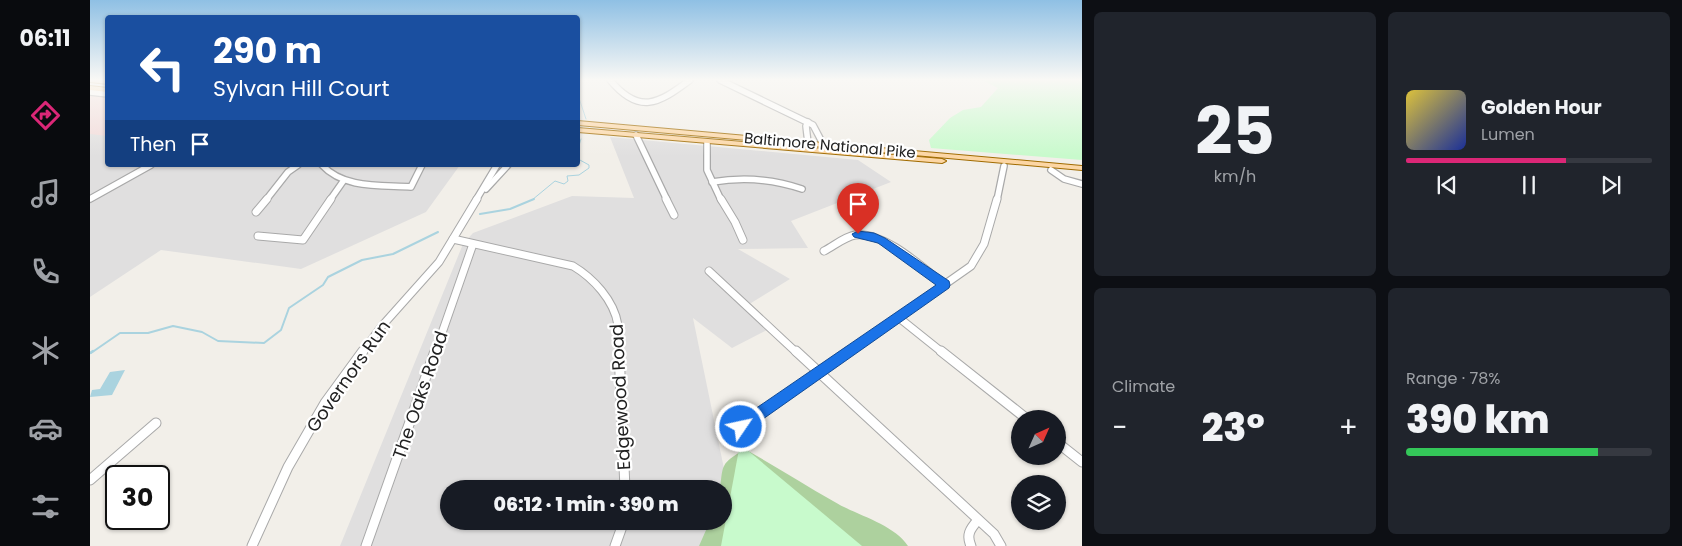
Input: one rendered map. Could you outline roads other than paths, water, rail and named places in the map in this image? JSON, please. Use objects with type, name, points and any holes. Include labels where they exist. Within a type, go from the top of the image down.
[{"type":"main road","name":"Baltimore National Pike","points":[[580,123],[1082,168]]},
{"type":"main road","name":"Baltimore National Pike","points":[[580,130],[1082,172]]},
{"type":"street","points":[[773,105],[816,127],[823,144]]},
{"type":"street","points":[[808,122],[806,126],[808,143]]},
{"type":"street","points":[[636,135],[674,215]]},
{"type":"street","points":[[706,142],[706,162],[712,182],[737,223],[743,240]]},
{"type":"street","points":[[741,427],[971,266],[982,251],[988,234],[1004,166]]},
{"type":"street","points":[[90,199],[147,167]]},
{"type":"street","points":[[256,212],[288,172],[295,167]]},
{"type":"street","points":[[324,167],[332,176],[344,180],[410,187],[421,167]]},
{"type":"street","name":"Governors Run","points":[[252,546],[288,467],[325,403],[360,353],[387,320],[429,275],[481,195],[496,167]]},
{"type":"street","name":"Governors Run","points":[[481,195],[506,167]]},
{"type":"street","points":[[1051,170],[1064,179],[1082,184]]},
{"type":"street","points":[[712,182],[738,179],[784,184],[802,189]]},
{"type":"street","points":[[258,236],[303,240],[344,180]]},
{"type":"street","points":[[824,252],[858,234],[874,237],[890,245],[945,285]]},
{"type":"street","name":"Edgewood Road","points":[[453,239],[573,266],[589,278],[610,303],[618,324],[625,480]]},
{"type":"street","name":"The Oaks Road","points":[[366,546],[473,244]]},
{"type":"street","points":[[709,271],[994,534],[1001,545]]},
{"type":"street","points":[[898,317],[1015,410]]},
{"type":"street","points":[[90,480],[156,423]]},
{"type":"street","points":[[1066,449],[1082,462]]},
{"type":"street","points":[[971,546],[967,535],[978,520]]},
{"type":"street","points":[[615,546],[621,530]]},
{"type":"water","points":[[125,370],[112,395],[90,397],[92,390],[100,389],[110,372]]},
{"type":"waterway","points":[[581,105],[586,119]]},
{"type":"waterway","points":[[532,200],[555,181],[564,184],[568,181],[567,176],[579,175],[589,168],[589,165],[580,160]]},
{"type":"waterway","points":[[480,214],[510,209],[532,200]]},
{"type":"waterway","points":[[91,353],[120,333],[148,333],[173,326],[202,332],[218,341],[264,343],[281,330],[289,308],[323,285],[328,277],[362,260],[393,254],[438,232]]}]
